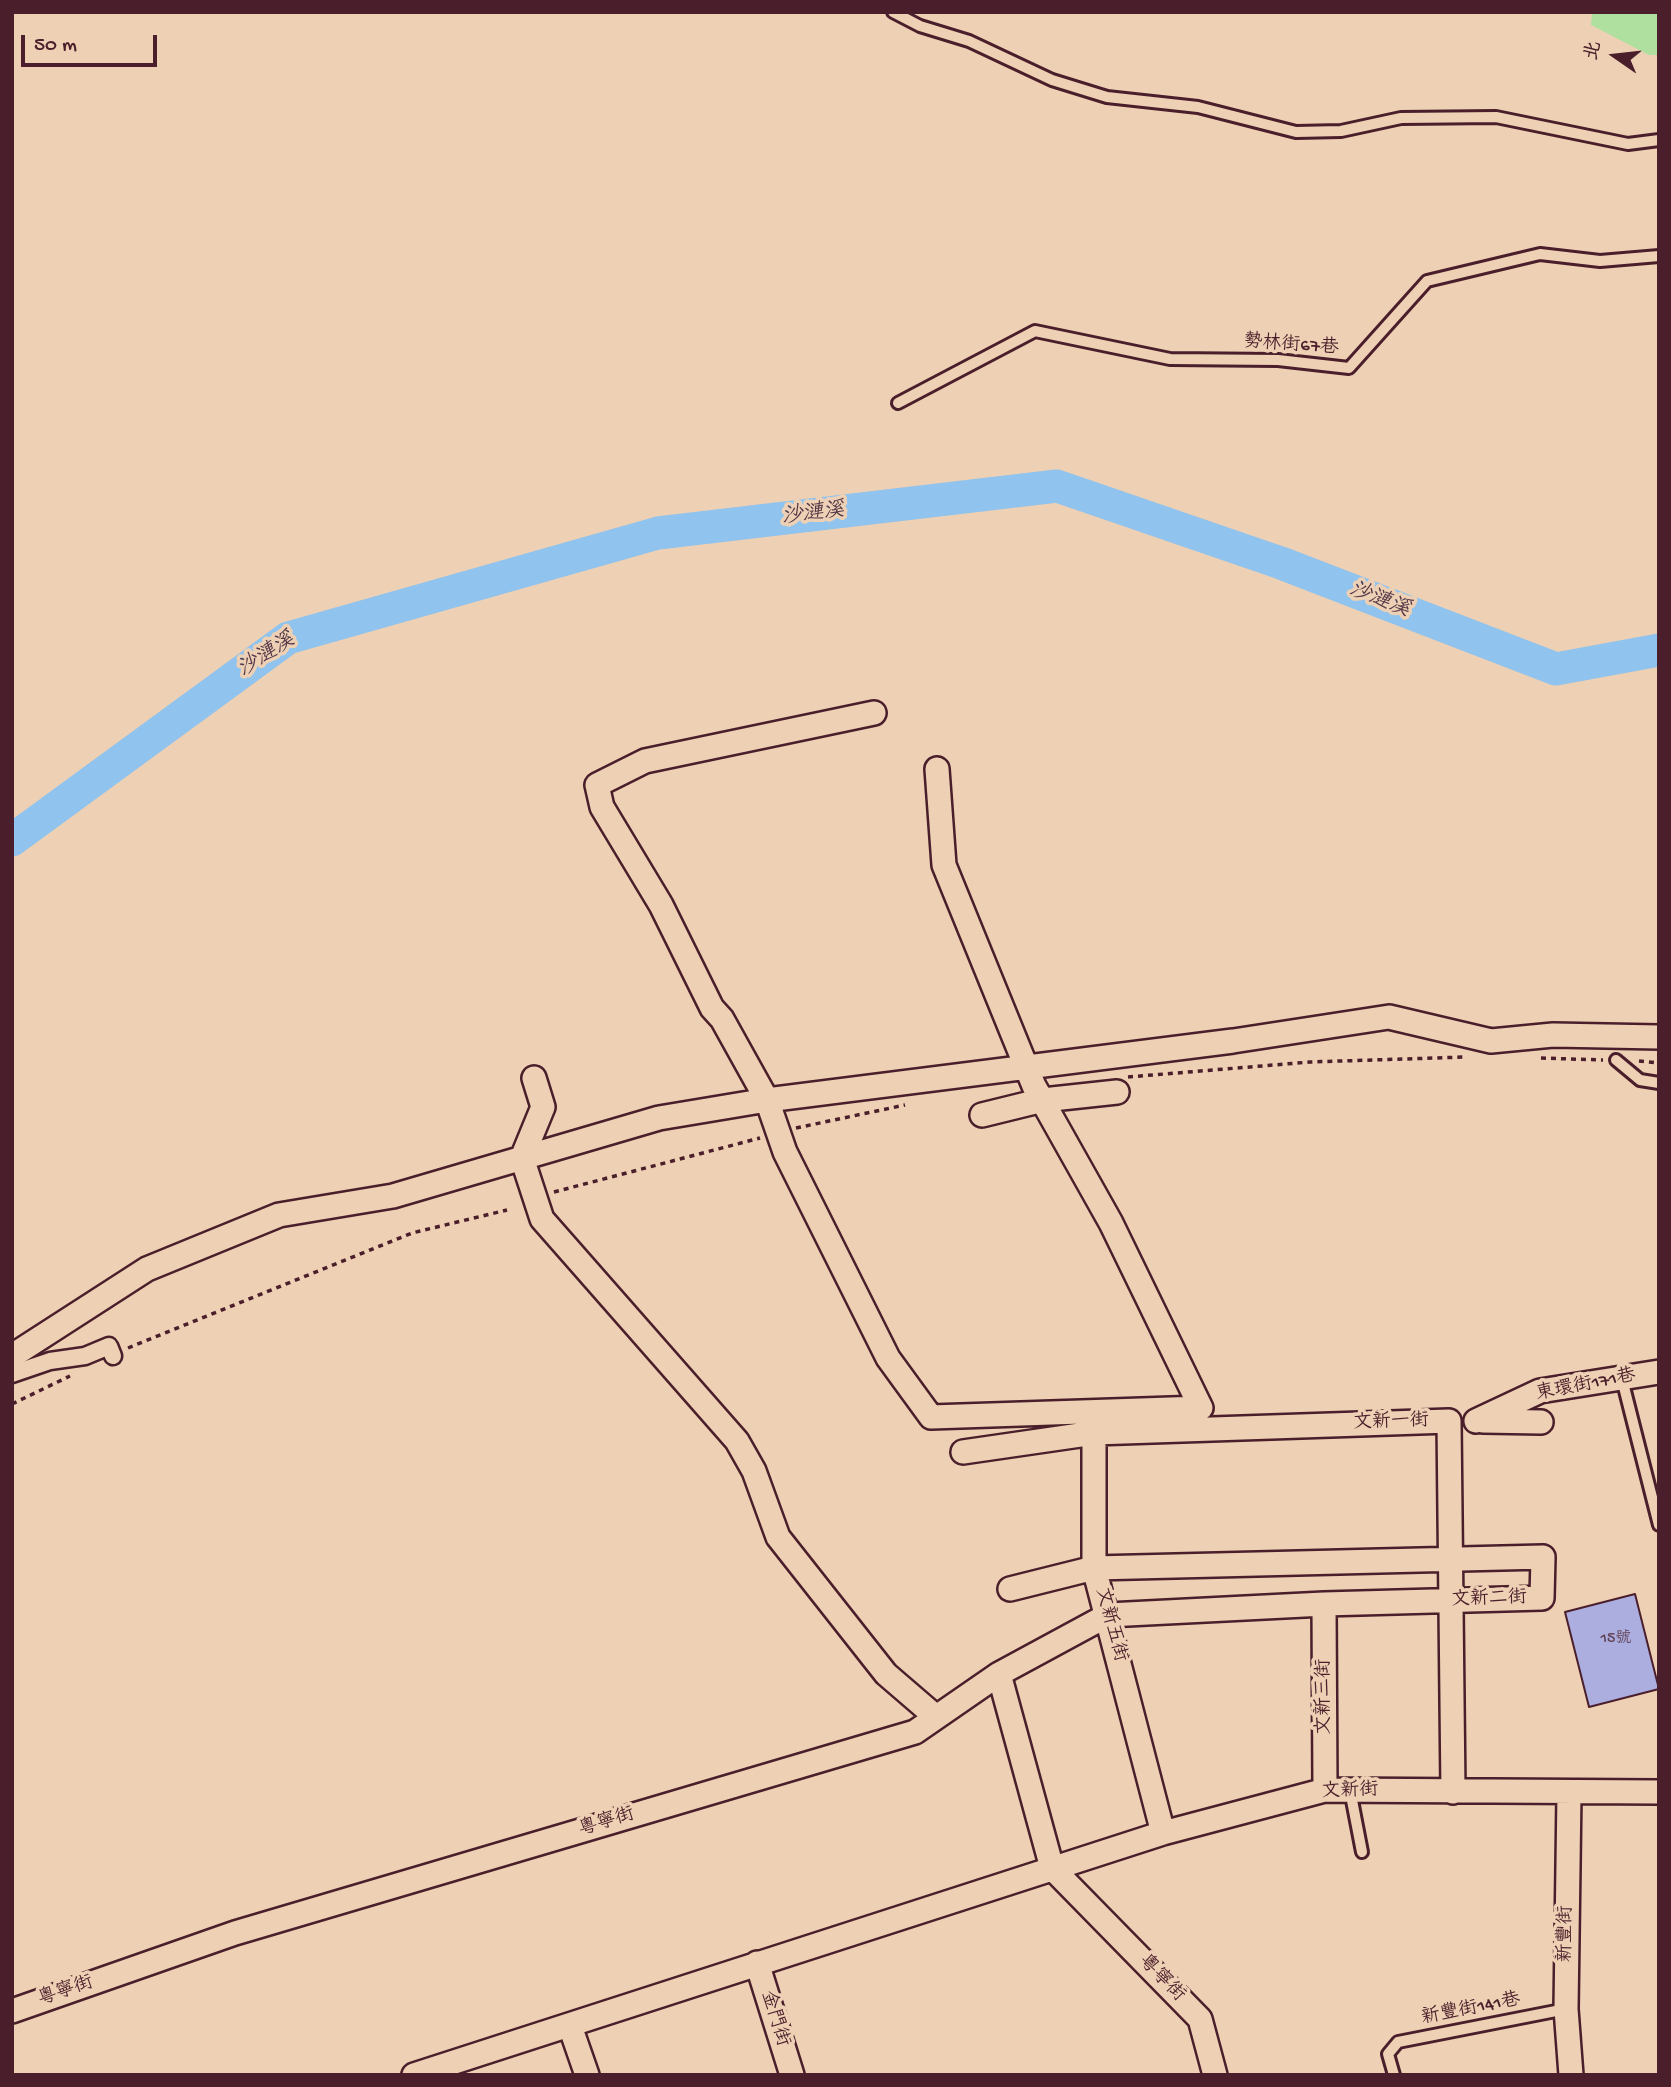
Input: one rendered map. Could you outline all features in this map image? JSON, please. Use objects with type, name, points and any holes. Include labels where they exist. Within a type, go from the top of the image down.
[{"type":"street","points":[[874,713],[645,761],[597,785],[602,807],[661,905],[712,1008],[722,1020],[767,1100],[785,1152],[888,1357],[931,1417],[1094,1423],[1201,1408],[1111,1223],[1025,1065],[944,865],[937,769]]},
{"type":"street","points":[[12,1356],[146,1269],[279,1215],[393,1196],[659,1118],[767,1100],[1025,1065],[1233,1041],[1389,1017],[1491,1041],[1553,1035],[1659,1037]]},
{"type":"street","points":[[534,1078],[543,1107],[522,1158],[542,1219],[737,1441],[754,1471],[778,1537],[886,1674],[936,1717]]},
{"type":"street","points":[[982,1115],[1121,1084]]},
{"type":"street","points":[[12,1374],[50,1361],[85,1356],[108,1346],[113,1356]]},
{"type":"street","name":"東環街171巷","points":[[1476,1421],[1540,1391],[1659,1372]]},
{"type":"street","points":[[1448,1421],[1541,1422]]},
{"type":"street","name":"文新一街","points":[[963,1452],[1094,1423],[1448,1421],[1453,1792]]},
{"type":"street","name":"文新五街","points":[[1094,1423],[1094,1568],[1163,1833]]},
{"type":"street","name":"文新二街","points":[[999,1674],[1108,1615],[1324,1604],[1542,1598],[1543,1557],[1094,1568],[1010,1589]]},
{"type":"street","name":"文新三街","points":[[1324,1604],[1325,1790]]},
{"type":"street","name":"粵寧街","points":[[12,2011],[235,1933],[915,1732],[999,1674],[1052,1868],[1200,2019],[1214,2075]]},
{"type":"street","name":"文新街","points":[[1052,1868],[1163,1833],[1325,1790],[1659,1792]]},
{"type":"street","name":"新豐街","points":[[1569,1793],[1566,2009],[1571,2075]]},
{"type":"street","points":[[414,2075],[1052,1868]]},
{"type":"street","name":"金門街","points":[[757,1963],[792,2075]]},
{"type":"street","points":[[570,2026],[587,2075]]},
{"type":"lane","points":[[893,12],[920,26],[969,41],[1052,80],[1107,97],[1198,107],[1296,132],[1341,131],[1401,118],[1496,117],[1629,144],[1659,140]]},
{"type":"lane","name":"勢林街67巷","points":[[898,403],[1035,331],[1170,359],[1278,359],[1349,368],[1427,281],[1539,254],[1600,261],[1659,256]]},
{"type":"lane","points":[[1616,1060],[1640,1080],[1659,1083]]},
{"type":"lane","points":[[1622,1379],[1659,1524]]},
{"type":"lane","points":[[1350,1790],[1362,1852]]},
{"type":"lane","name":"新豐街141巷","points":[[1394,2075],[1388,2054],[1398,2042],[1566,2009]]},
{"type":"path","points":[[1121,1084],[1310,1062],[1477,1057]]},
{"type":"path","points":[[1532,1058],[1659,1063]]},
{"type":"path","points":[[791,1129],[914,1104]]},
{"type":"path","points":[[535,1198],[764,1136]]},
{"type":"path","points":[[113,1356],[412,1233],[507,1210]]},
{"type":"path","points":[[12,1404],[80,1372]]},
{"type":"green space","points":[[1592,12],[1659,12],[1659,55],[1649,55],[1591,25]]},
{"type":"building","points":[[1635,1594],[1659,1689],[1589,1707],[1565,1612]]},
{"type":"waterway","name":"沙漣溪","points":[[12,840],[288,638],[658,533],[1057,486],[1281,563],[1556,669],[1659,650]]}]
